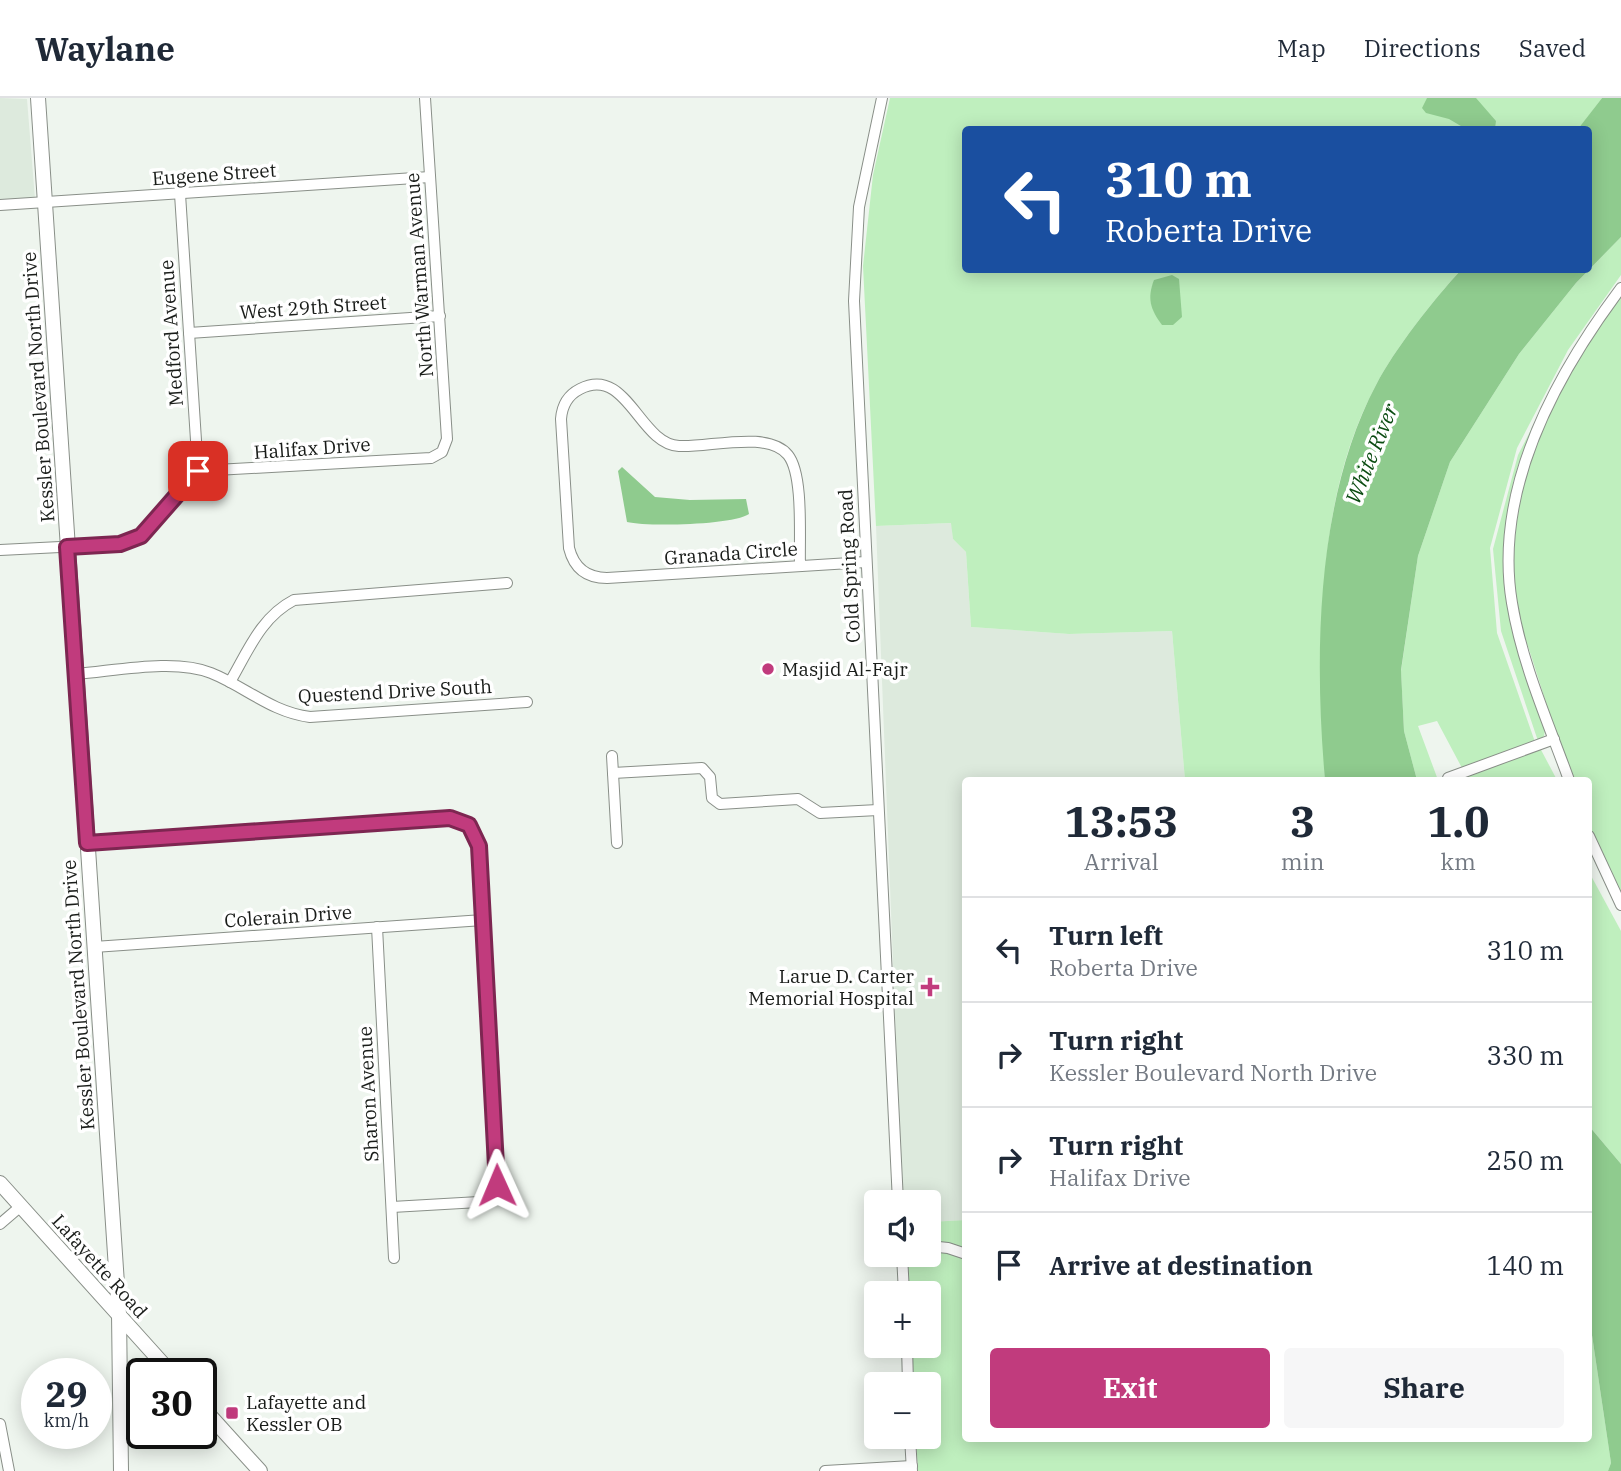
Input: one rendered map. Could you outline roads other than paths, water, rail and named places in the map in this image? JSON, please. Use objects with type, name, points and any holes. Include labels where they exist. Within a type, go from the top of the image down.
[{"type":"main road","name":"Kessler Boulevard North Drive","points":[[38,98],[119,1314],[121,1471]]},
{"type":"main road","name":"Lafayette Road","points":[[0,1183],[158,1358]]},
{"type":"main road","points":[[217,1424],[260,1471]]},
{"type":"street","name":"North Warman Avenue","points":[[425,98],[440,316],[447,439],[445,449]]},
{"type":"street","name":"Cold Spring Road","points":[[882,98],[861,196],[854,272],[897,1190]]},
{"type":"street","name":"Eugene Street","points":[[0,205],[430,177]]},
{"type":"street","name":"Medford Avenue","points":[[180,194],[198,471]]},
{"type":"street","points":[[1568,777],[1523,651],[1513,604],[1508,564],[1514,503],[1520,478],[1541,423],[1586,341],[1621,288]]},
{"type":"street","name":"West 29th Street","points":[[189,333],[440,316]]},
{"type":"street","name":"Granada Circle","points":[[800,566],[796,472],[782,450],[762,442],[676,446],[655,436],[623,397],[611,388],[593,385],[582,387],[569,398],[561,419],[569,548],[579,569],[598,578],[800,566],[866,562]]},
{"type":"street","name":"Halifax Drive","points":[[198,471],[430,458],[445,449]]},
{"type":"street","points":[[0,550],[120,544],[141,536],[198,471]]},
{"type":"street","points":[[230,682],[265,622],[278,609],[294,600],[507,583]]},
{"type":"street","name":"Questend Drive South","points":[[76,674],[183,667],[209,672],[276,709],[310,717],[527,702]]},
{"type":"street","points":[[1451,777],[1554,739]]},
{"type":"street","points":[[612,756],[617,843]]},
{"type":"street","points":[[613,773],[702,768],[710,777],[712,798],[720,804],[798,799],[820,813],[878,810]]},
{"type":"street","points":[[87,843],[450,818],[471,827],[478,842],[497,1185],[491,1195],[479,1202],[392,1207]]},
{"type":"street","points":[[1592,842],[1621,905]]},
{"type":"street","name":"Colerain Drive","points":[[94,947],[483,920]]},
{"type":"street","name":"Sharon Avenue","points":[[377,928],[394,1258]]},
{"type":"street","points":[[0,1224],[21,1206]]},
{"type":"street","points":[[941,1247],[962,1253]]},
{"type":"street","points":[[0,1424],[9,1471]]},
{"type":"street","points":[[825,1471],[912,1468],[911,1449]]},
{"type":"water","points":[[1427,98],[1476,98],[1496,121],[1495,126],[1461,126],[1449,119],[1426,113],[1422,108]]},
{"type":"water","points":[[1602,98],[1621,98],[1621,237],[1592,267],[1592,126],[1580,126]]},
{"type":"water","name":"White River","points":[[1458,273],[1586,273],[1519,354],[1450,462],[1418,556],[1401,670],[1404,731],[1416,777],[1325,777],[1320,630],[1331,527],[1341,477],[1356,429],[1376,385],[1393,356]]},
{"type":"water","points":[[1172,275],[1179,279],[1182,317],[1173,325],[1162,325],[1152,308],[1151,292],[1154,280]]},
{"type":"water","points":[[622,467],[655,497],[690,500],[746,499],[749,514],[726,521],[689,524],[627,522],[618,471]]},
{"type":"water","points":[[1592,1130],[1621,1164],[1621,1471],[1608,1471],[1611,1463],[1592,1335]]},
{"type":"place","name":"Masjid Al-Fajr","points":[[768,669]]},
{"type":"place","name":"Larue D. Carter Memorial Hospital","points":[[930,987]]},
{"type":"place","name":"Lafayette and Kessler OB","points":[[232,1413]]}]
